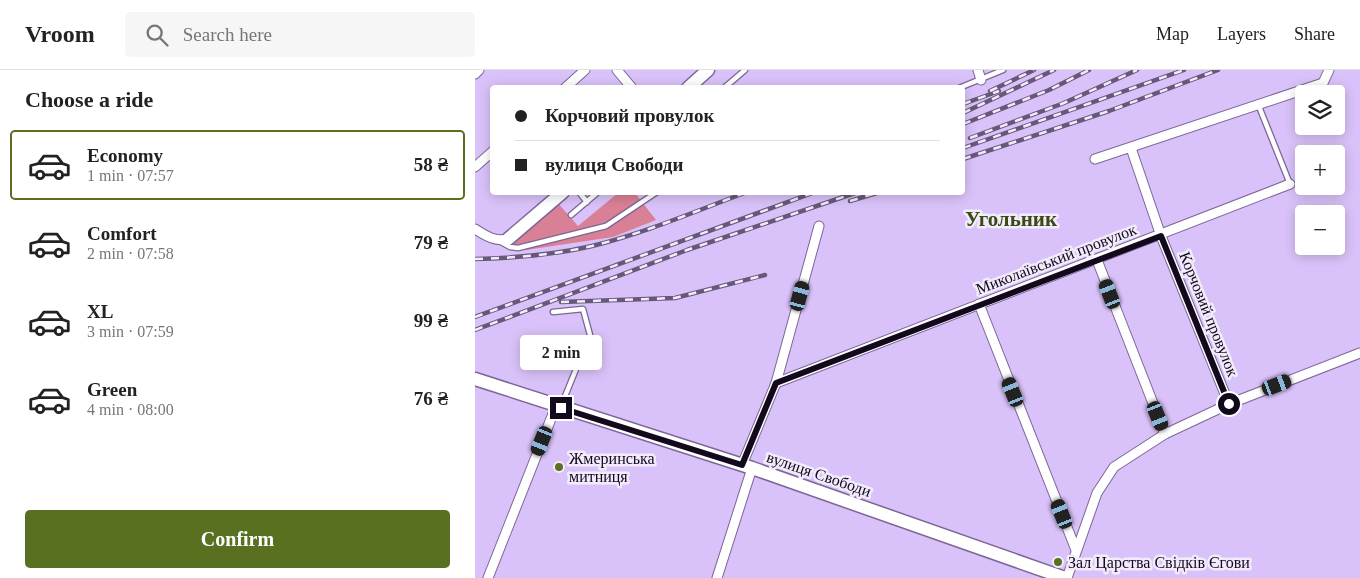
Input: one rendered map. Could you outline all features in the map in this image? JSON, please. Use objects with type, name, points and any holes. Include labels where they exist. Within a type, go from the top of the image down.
[{"type":"street","points":[[475,74],[479,70]]},
{"type":"street","points":[[568,85],[585,70]]},
{"type":"street","points":[[617,70],[630,85]]},
{"type":"street","points":[[690,85],[708,70]]},
{"type":"street","points":[[977,70],[981,80]]},
{"type":"street","points":[[1095,159],[1323,83],[1329,70]]},
{"type":"street","name":"Корчовий провулок","points":[[1131,148],[1161,236],[1229,404]]},
{"type":"street","points":[[475,167],[490,154]]},
{"type":"street","name":"Миколаївський провулок","points":[[776,383],[1161,236],[1290,184]]},
{"type":"street","points":[[475,228],[504,240],[559,195]]},
{"type":"street","points":[[717,578],[747,466],[776,383],[819,226]]},
{"type":"street","points":[[1097,260],[1165,434]]},
{"type":"street","points":[[979,304],[1076,550]]},
{"type":"street","points":[[1066,578],[1097,492],[1107,474],[1118,464],[1165,434],[1229,404],[1360,353]]},
{"type":"street","name":"вулиця Свободи","points":[[475,380],[747,466],[1066,578]]},
{"type":"street","points":[[488,578],[558,407]]},
{"type":"lane","points":[[728,85],[745,70]]},
{"type":"lane","points":[[965,86],[1003,70]]},
{"type":"lane","points":[[1258,104],[1290,184]]},
{"type":"lane","points":[[581,195],[587,202]]},
{"type":"lane","points":[[571,214],[595,195]]},
{"type":"lane","points":[[504,240],[510,247],[518,248],[600,228],[616,221],[653,195]]},
{"type":"lane","points":[[553,312],[583,309],[590,334],[558,407]]},
{"type":"shaded area","points":[[616,195],[637,195],[656,220],[613,237],[526,250],[525,247],[515,245],[511,241],[557,202],[578,226]]},
{"type":"railway","points":[[990,91],[1034,70]]},
{"type":"railway","points":[[965,112],[1054,70]]},
{"type":"railway","points":[[965,123],[1049,90],[1089,70]]},
{"type":"railway","points":[[970,138],[1064,103],[1137,70]]},
{"type":"railway","points":[[965,147],[1184,70]]},
{"type":"railway","points":[[965,158],[1109,111],[1218,70]]},
{"type":"railway","points":[[965,103],[999,91]]},
{"type":"railway","points":[[475,259],[533,256],[592,246],[651,228],[739,195]]},
{"type":"railway","points":[[475,317],[807,195]]},
{"type":"railway","points":[[475,330],[687,250],[849,195]]},
{"type":"railway","points":[[850,201],[870,195]]},
{"type":"railway","points":[[561,302],[675,298],[765,275]]},
{"type":"place","name":"Жмеринська митниця","points":[[559,467]]},
{"type":"place","name":"Зал Царства Свідків Єгови","points":[[1058,562]]},
{"type":"district","name":"Угольник","points":[[1011,219]]},
{"type":"route","points":[[561,408],[742,465],[776,383],[1161,236],[1229,404]]}]
